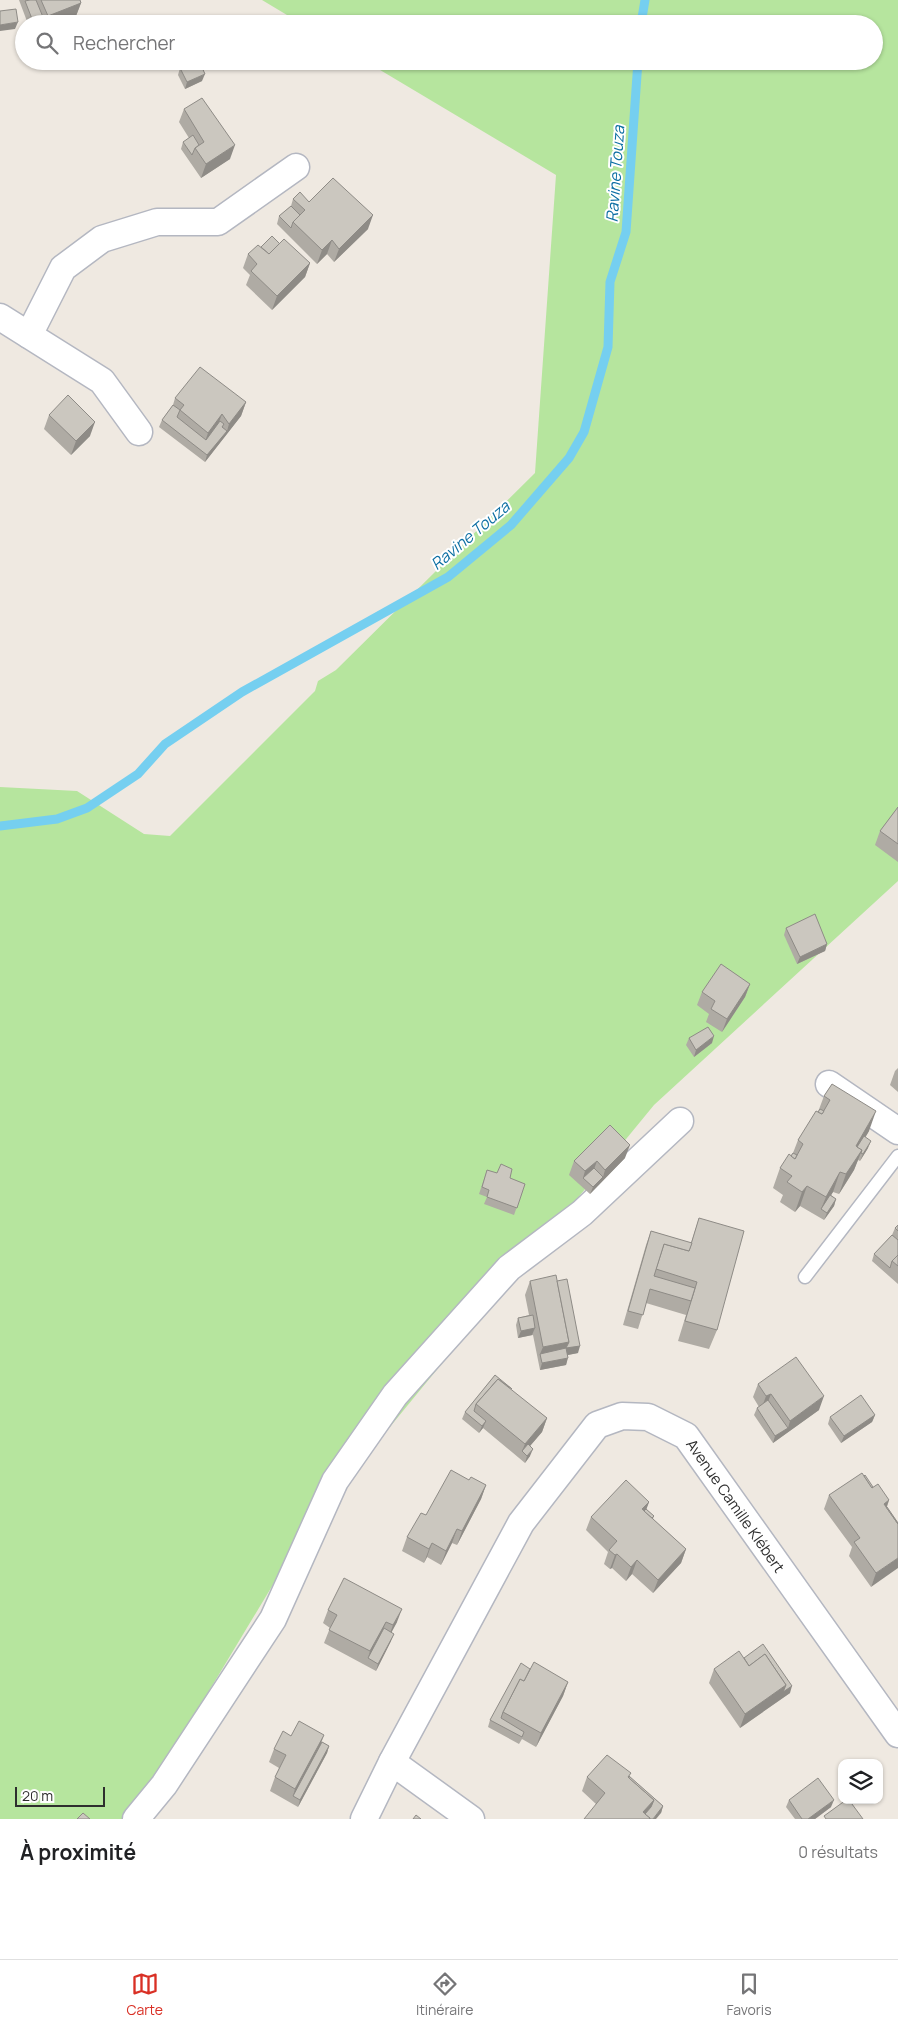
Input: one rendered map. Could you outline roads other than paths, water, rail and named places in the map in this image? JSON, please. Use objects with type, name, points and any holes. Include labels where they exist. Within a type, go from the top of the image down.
[{"type":"street","points":[[29,335],[64,268],[102,239],[157,222],[218,222],[296,167]]},
{"type":"street","points":[[0,317],[102,381],[139,432]]},
{"type":"street","points":[[829,1084],[898,1131]]},
{"type":"street","points":[[136,1819],[164,1785],[274,1619],[334,1481],[395,1395],[509,1268],[582,1213],[680,1121]]},
{"type":"street","name":"Avenue Camille Klébert","points":[[364,1819],[392,1762],[521,1523],[597,1425],[622,1416],[648,1417],[686,1436],[898,1734]]},
{"type":"street","points":[[392,1762],[471,1819]]},
{"type":"lane","points":[[805,1277],[898,1156]]},
{"type":"waterway","name":"Ravine Touza","points":[[642,15],[645,0]]},
{"type":"waterway","name":"Ravine Touza","points":[[0,826],[57,819],[87,808],[138,774],[165,744],[242,692],[448,577],[511,525],[569,458],[584,432],[608,347],[610,282],[626,232],[637,70]]}]
